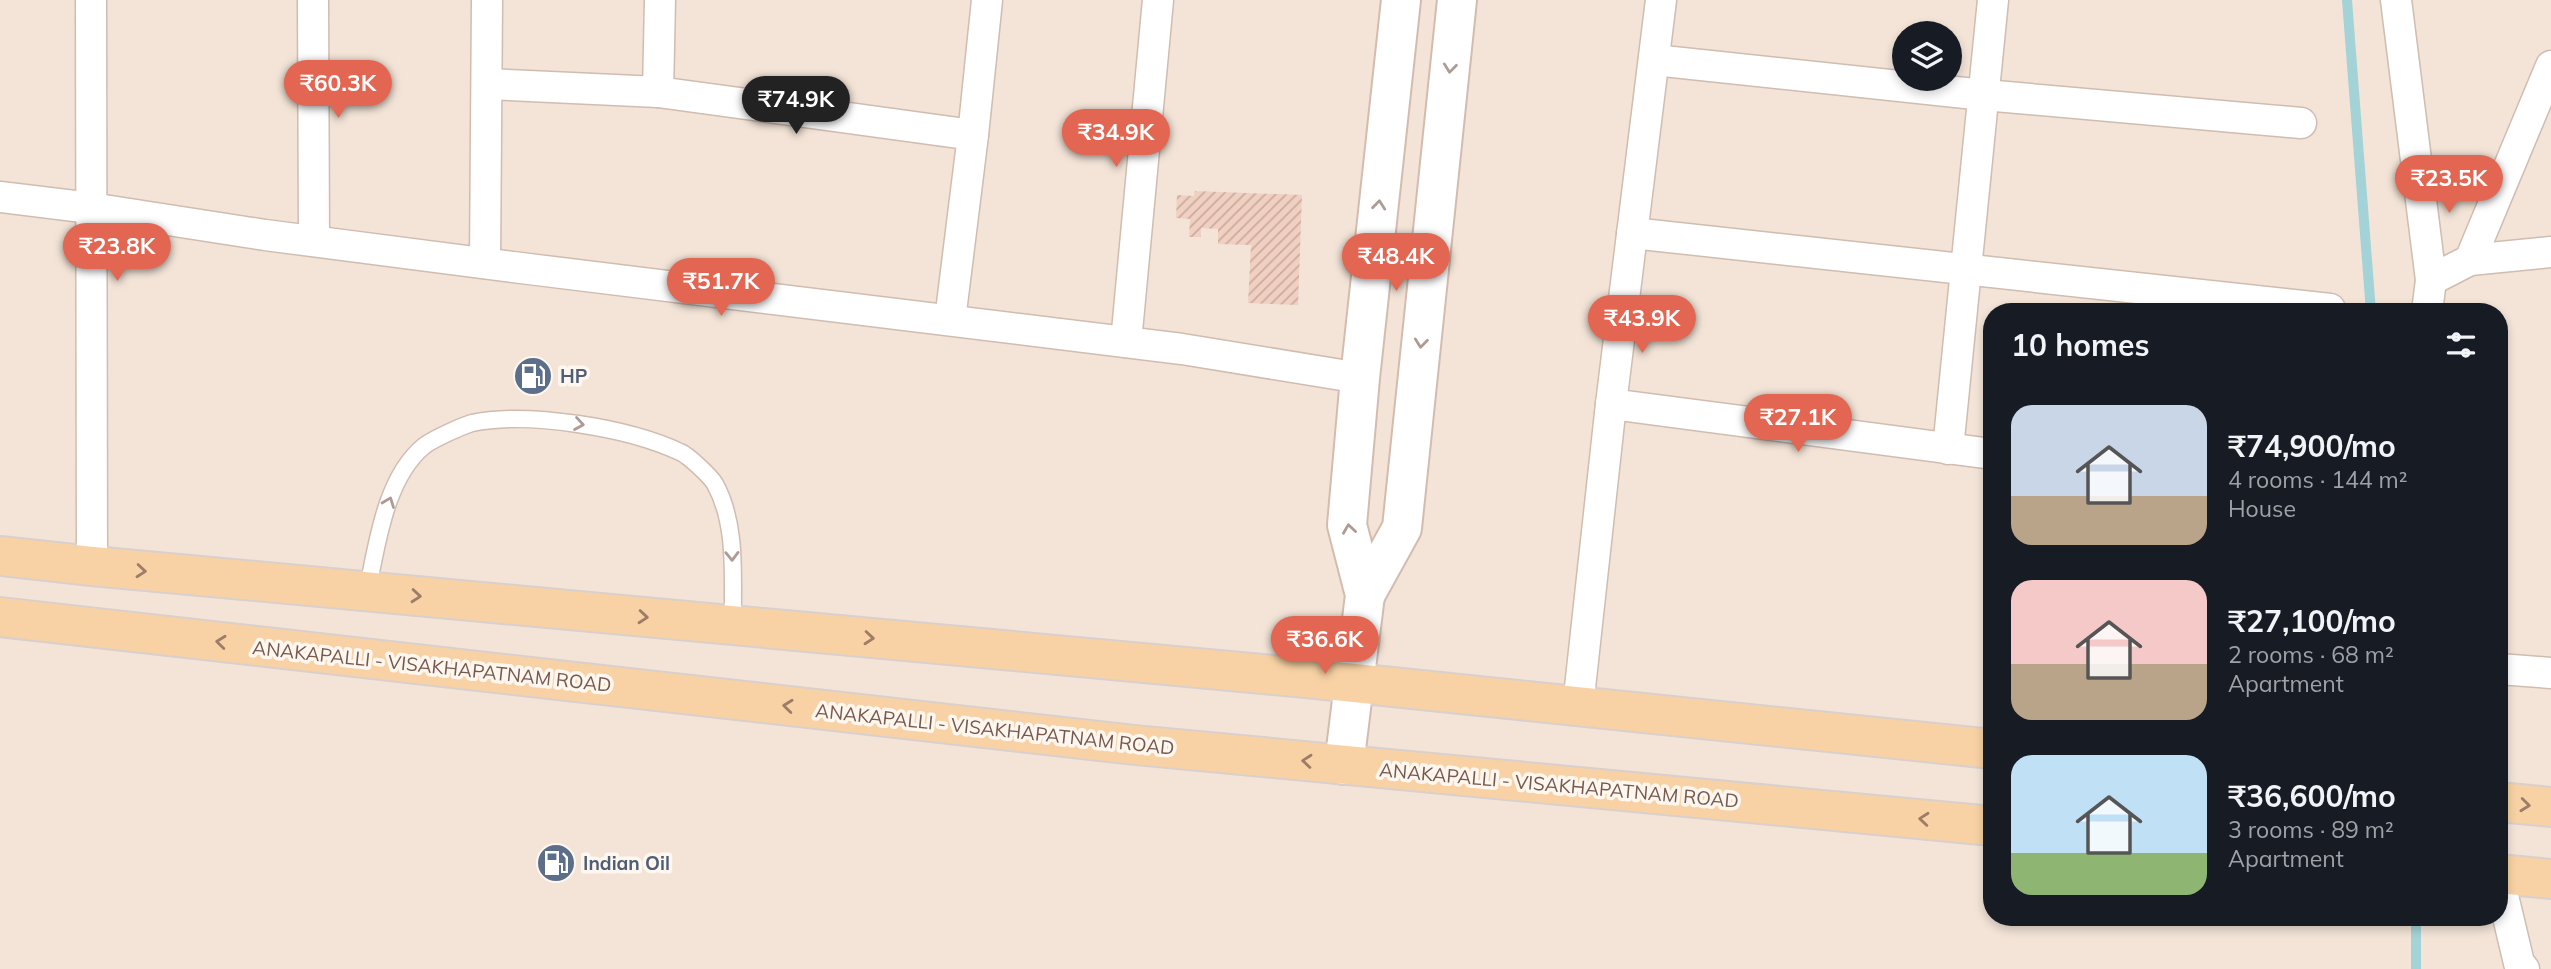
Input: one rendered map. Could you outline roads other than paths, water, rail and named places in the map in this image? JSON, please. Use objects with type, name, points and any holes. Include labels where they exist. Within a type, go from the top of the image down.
[{"type":"main road","points":[[0,555],[367,592],[1354,683],[1983,748]]},
{"type":"main road","name":"ANAKAPALLI - VISAKHAPATNAM ROAD","points":[[0,617],[1135,745],[1983,825]]},
{"type":"main road","points":[[2508,803],[2551,807]]},
{"type":"main road","points":[[2508,877],[2551,879]]},
{"type":"street","points":[[92,0],[93,566]]},
{"type":"street","points":[[313,0],[314,241]]},
{"type":"street","points":[[485,263],[487,0]]},
{"type":"street","points":[[658,92],[660,0]]},
{"type":"street","points":[[950,320],[987,0]]},
{"type":"street","points":[[1126,342],[1158,0]]},
{"type":"street","points":[[1344,765],[1365,595],[1347,524],[1401,0]]},
{"type":"street","points":[[1365,595],[1402,528],[1457,0]]},
{"type":"street","points":[[1577,706],[1661,0]]},
{"type":"street","points":[[1948,449],[1993,0]]},
{"type":"street","points":[[2396,0],[2431,280],[2428,303]]},
{"type":"street","points":[[1654,60],[1984,95],[2301,123]]},
{"type":"street","points":[[2470,260],[2551,66]]},
{"type":"street","points":[[487,84],[658,92],[973,135]]},
{"type":"street","points":[[0,197],[314,241],[1126,342],[1360,378]]},
{"type":"street","points":[[1632,233],[2277,303]]},
{"type":"street","points":[[2431,280],[2470,260],[2551,252]]},
{"type":"street","points":[[1611,404],[1983,453]]},
{"type":"street","points":[[2508,670],[2551,673]]},
{"type":"street","points":[[2508,915],[2519,963],[2524,969]]},
{"type":"lane","points":[[367,592],[387,503],[405,467],[425,445],[471,424],[523,420],[575,423],[629,435],[683,453],[714,483],[731,530],[733,625]]},
{"type":"waterway","points":[[2347,0],[2370,303]]},
{"type":"waterway","points":[[2416,926],[2416,969]]},
{"type":"place","name":"HP","points":[[533,376]]},
{"type":"place","name":"Indian Oil","points":[[556,863]]}]
